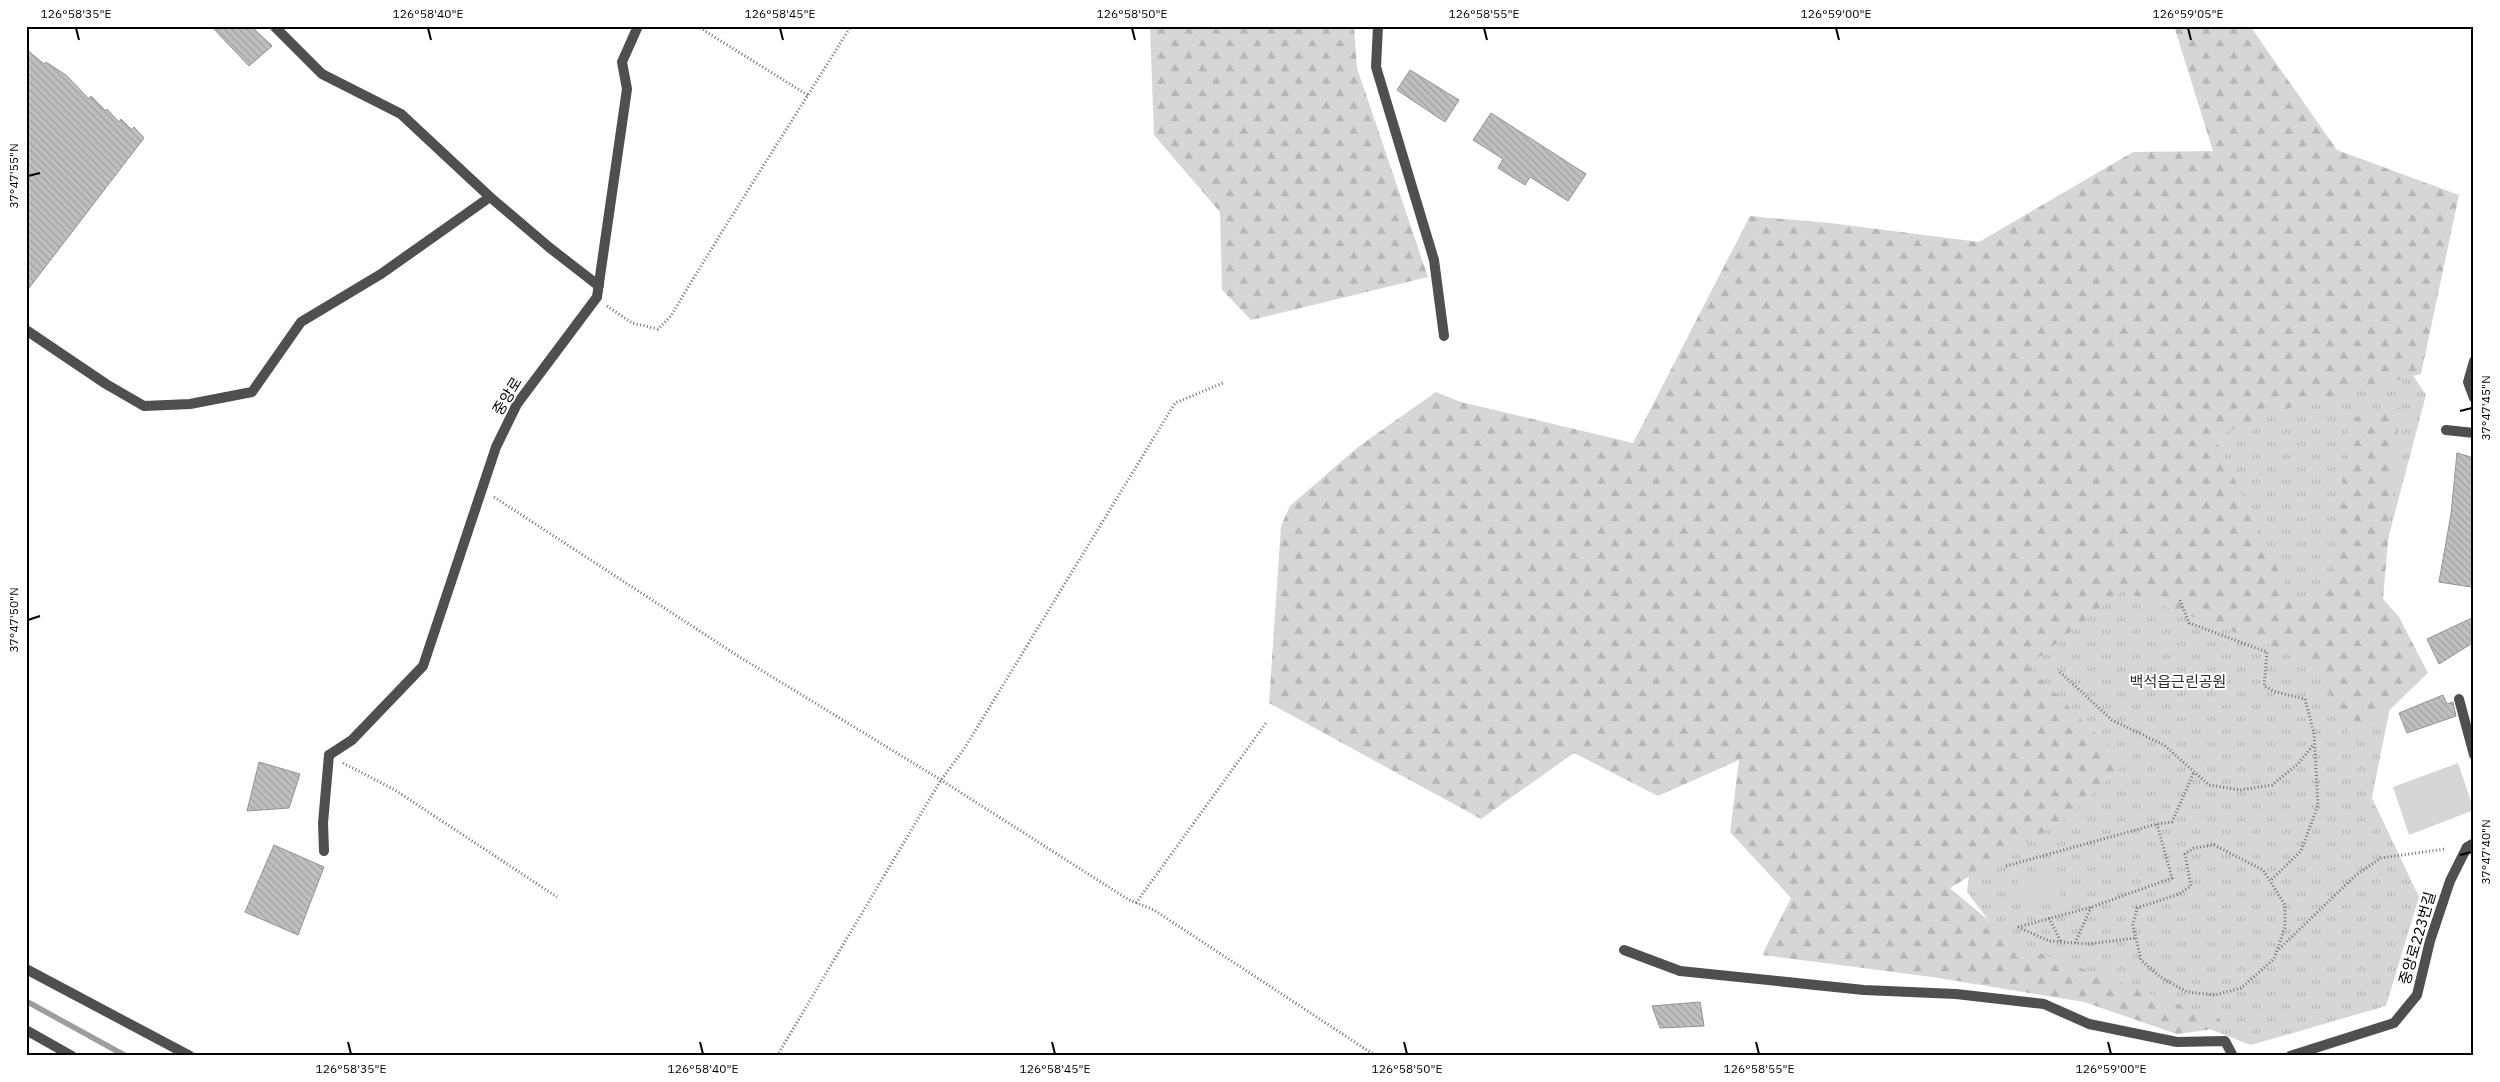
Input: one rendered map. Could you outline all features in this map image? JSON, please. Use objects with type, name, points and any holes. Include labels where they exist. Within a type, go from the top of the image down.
[{"type":"street","points":[[274,26],[322,74],[401,114],[490,198],[599,286]]},
{"type":"street","name":"중앙로","points":[[330,755],[352,740],[423,666],[496,447],[517,404],[597,297],[627,89],[622,62],[638,26]]},
{"type":"street","points":[[1378,26],[1376,67],[1434,260],[1444,336]]},
{"type":"street","points":[[26,330],[106,384],[144,406],[190,404],[252,392],[301,322],[381,274],[490,198]]},
{"type":"street","points":[[2474,361],[2468,382],[2474,398]]},
{"type":"street","points":[[2446,430],[2474,432]]},
{"type":"street","points":[[2459,699],[2474,755]]},
{"type":"street","points":[[324,851],[323,823],[330,755]]},
{"type":"street","name":"중앙로223번길","points":[[2290,1056],[2394,1023],[2418,995],[2430,941],[2450,881],[2467,847],[2474,843]]},
{"type":"street","points":[[1624,950],[1680,970],[1864,990],[1956,994],[2044,1004],[2089,1024],[2177,1042],[2226,1041],[2233,1056]]},
{"type":"street","points":[[26,968],[190,1056]]},
{"type":"street","points":[[26,1030],[72,1056]]},
{"type":"path","points":[[698,26],[809,96]]},
{"type":"path","points":[[597,297],[632,323],[658,329],[671,316],[727,220],[809,96],[851,26]]},
{"type":"path","points":[[777,1056],[941,780],[964,749],[1175,403],[1223,383]]},
{"type":"path","points":[[481,488],[738,656],[941,780],[1136,903],[1154,910],[1376,1056]]},
{"type":"path","points":[[2180,600],[2189,623],[2267,652],[2264,686],[2276,692],[2305,699],[2315,744],[2318,805],[2301,851],[2270,881]]},
{"type":"path","points":[[2060,672],[2112,720],[2164,745],[2209,786],[2240,790],[2272,785],[2298,764],[2315,744]]},
{"type":"path","points":[[1136,903],[1266,723]]},
{"type":"path","points":[[330,755],[395,790],[557,897]]},
{"type":"path","points":[[2006,866],[2157,824],[2172,822],[2194,772]]},
{"type":"path","points":[[2136,938],[2088,944],[2049,941],[2018,927],[2092,907],[2172,878],[2157,824]]},
{"type":"path","points":[[2214,845],[2263,870],[2285,905],[2285,927],[2274,959],[2241,988],[2215,996],[2187,992],[2159,976],[2142,960],[2136,938],[2133,925],[2137,908],[2179,894],[2191,886],[2185,854],[2194,848],[2214,845]]},
{"type":"path","points":[[2278,950],[2356,875],[2381,858],[2445,849]]},
{"type":"path","points":[[2075,943],[2092,907]]},
{"type":"path","points":[[2049,918],[2061,942]]},
{"type":"green space","points":[[1150,26],[1354,26],[1357,68],[1428,277],[1251,320],[1222,290],[1220,212],[1154,135]]},
{"type":"green space","points":[[2174,26],[2250,26],[2337,150],[2459,195],[2421,374],[2294,406],[2214,437],[2294,603],[2331,582],[2349,418],[2400,408],[2383,599],[2399,617],[2428,673],[2355,743],[2313,661],[2122,591],[2028,666],[2125,763],[2070,816],[1950,888],[2018,945],[2220,1019],[2222,1028],[2177,1034],[2084,1002],[1932,977],[1762,955],[1791,898],[1730,832],[1739,760],[1658,796],[1574,753],[1481,819],[1269,703],[1281,526],[1290,506],[1358,447],[1436,392],[1461,402],[1633,443],[1750,216],[1830,223],[1979,242],[2133,152],[2213,151]]},
{"type":"green space","name":"백석읍근린공원","points":[[2271,159],[2426,395],[2374,592],[2396,677],[2372,798],[2419,897],[2386,1006],[2251,1045],[2014,954],[1967,892],[1974,836],[2148,181]]},
{"type":"green space","points":[[2458,763],[2474,810],[2409,835],[2393,787]]},
{"type":"green space","points":[[2054,867],[2062,901],[2044,905],[2039,872]]},
{"type":"green space","points":[[2033,872],[2040,905],[2023,910],[2016,874]]},
{"type":"building","points":[[211,26],[251,26],[272,46],[249,66]]},
{"type":"building","points":[[26,49],[44,64],[46,62],[66,75],[89,99],[91,96],[119,122],[121,119],[132,130],[134,127],[144,138],[26,292]]},
{"type":"building","points":[[1410,70],[1459,100],[1445,122],[1397,90]]},
{"type":"building","points":[[1491,113],[1586,174],[1568,201],[1530,177],[1525,185],[1498,168],[1503,159],[1473,140]]},
{"type":"building","points":[[2457,453],[2474,458],[2474,571],[2471,587],[2439,582],[2451,514]]},
{"type":"building","points":[[2474,617],[2474,642],[2439,664],[2427,639]]},
{"type":"building","points":[[2443,695],[2447,704],[2453,702],[2456,716],[2407,733],[2399,713]]},
{"type":"building","points":[[259,762],[300,774],[289,808],[247,811]]},
{"type":"building","points":[[274,845],[324,867],[298,935],[245,912]]},
{"type":"building","points":[[1700,1002],[1704,1026],[1660,1028],[1652,1006]]},
{"type":"waterway","points":[[26,1001],[126,1056]]}]
